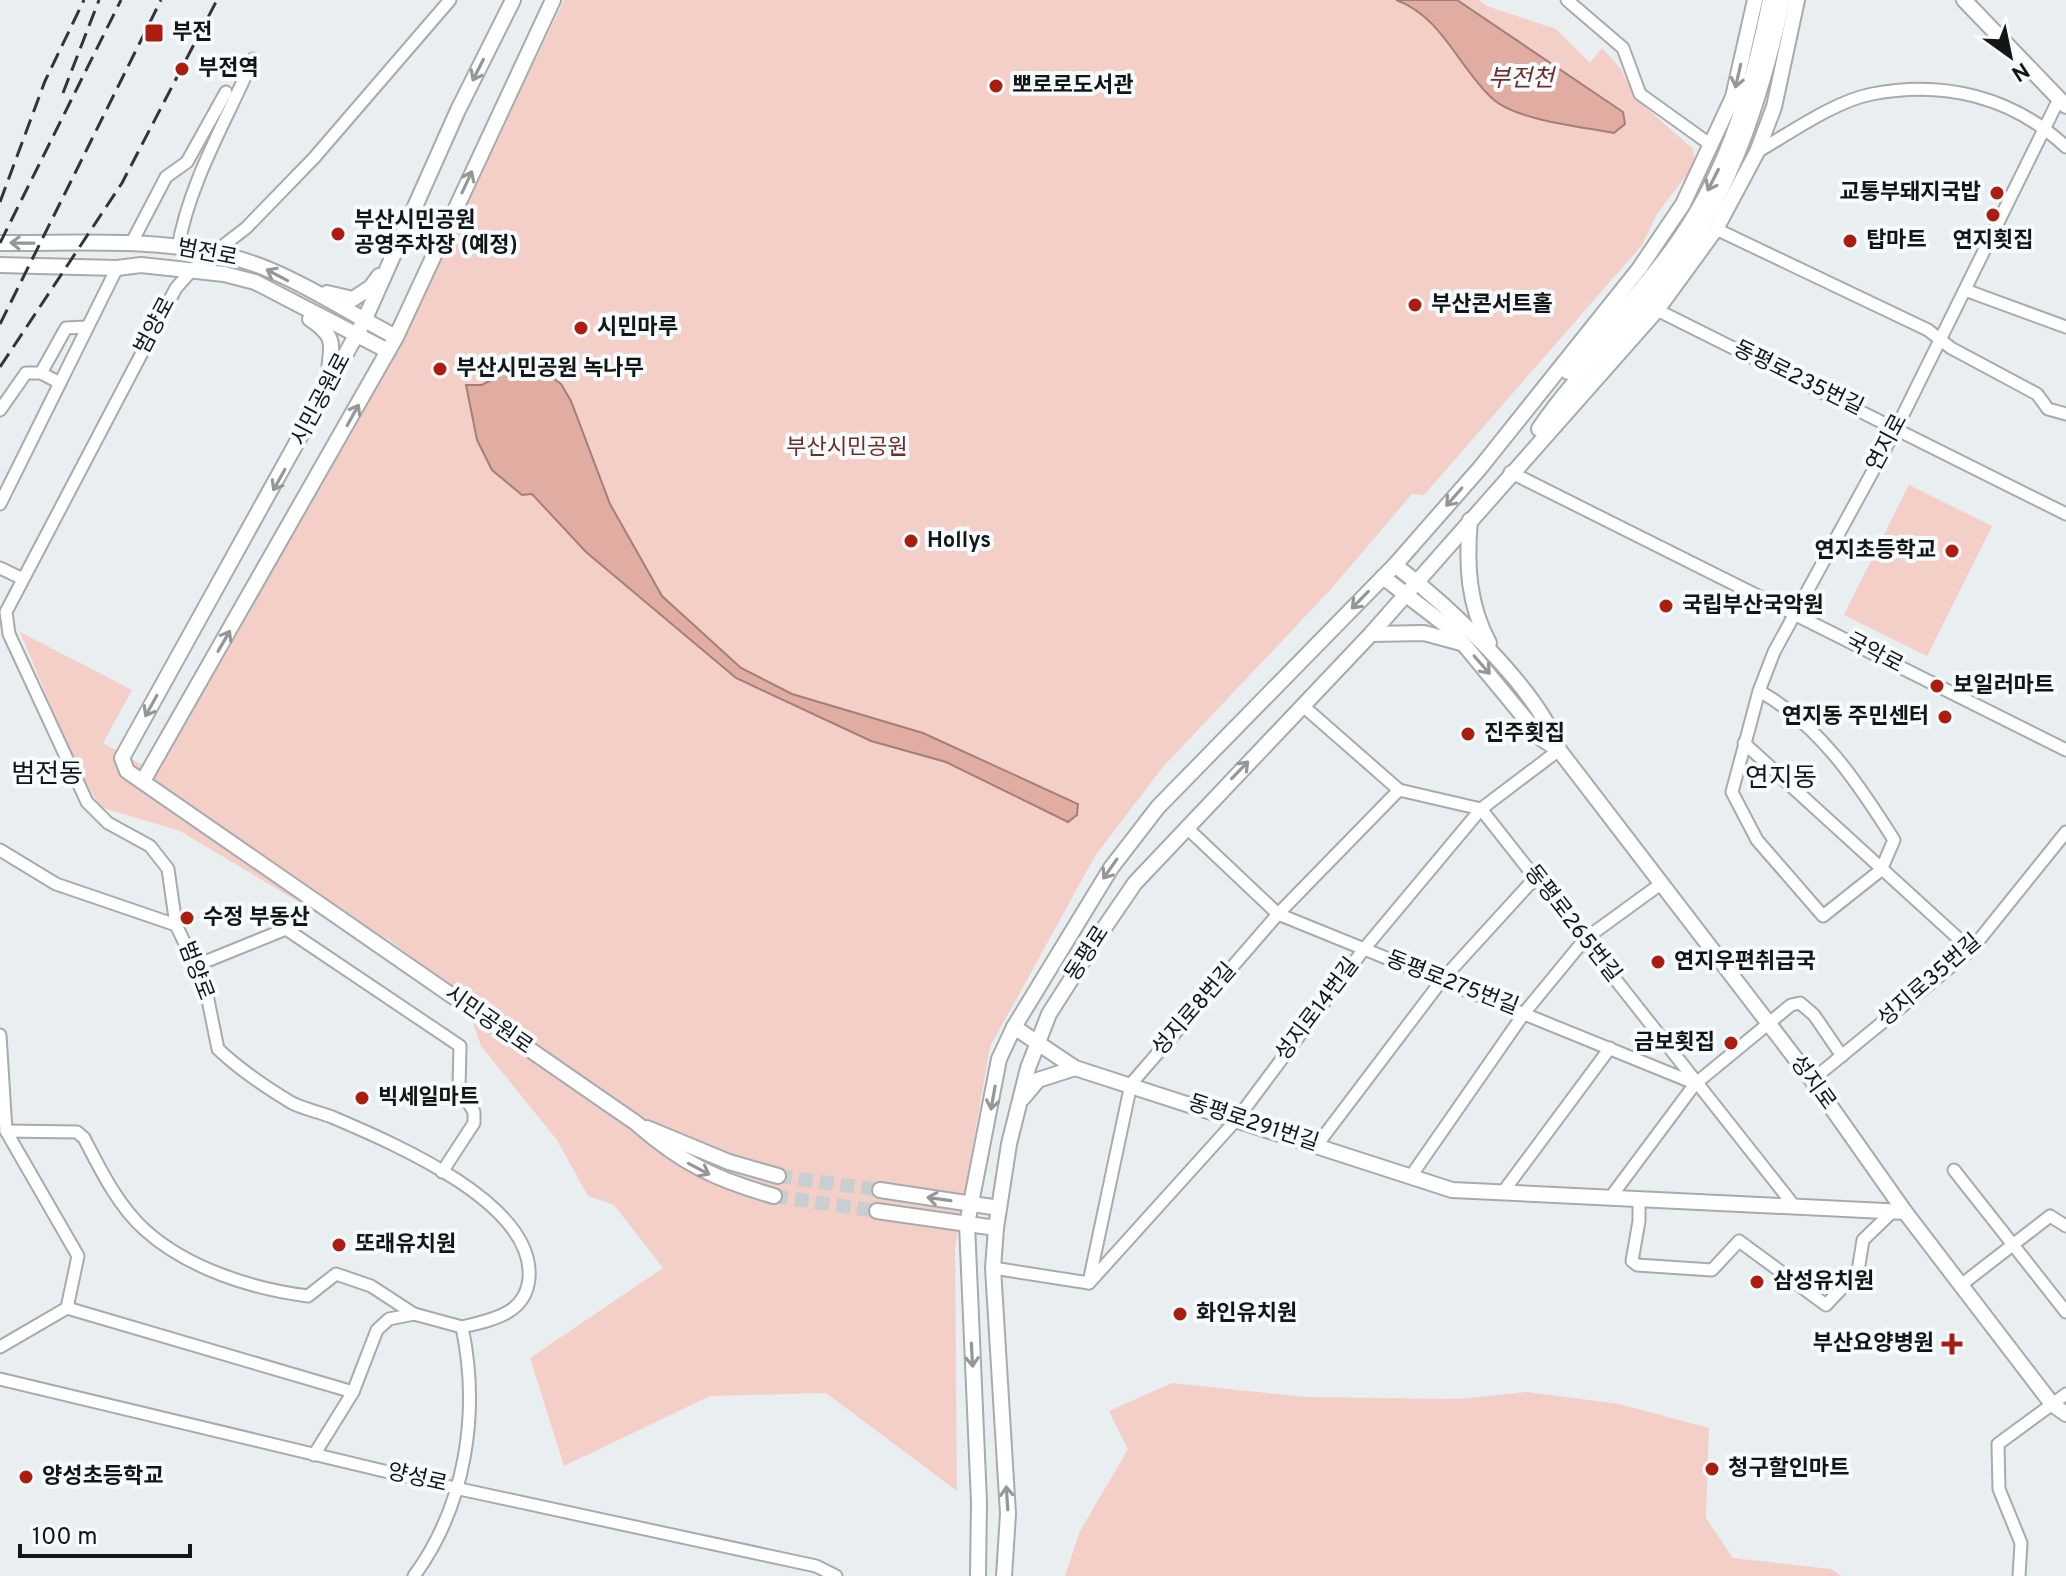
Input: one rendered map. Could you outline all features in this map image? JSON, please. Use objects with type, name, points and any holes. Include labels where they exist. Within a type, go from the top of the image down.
[{"type":"main road","name":"시민공원로","points":[[513,0],[458,110],[364,321],[122,758],[127,771],[636,1123],[684,1161],[725,1183],[774,1196]]},
{"type":"main road","name":"시민공원로","points":[[143,781],[396,337],[553,0]]},
{"type":"main road","points":[[1480,468],[1639,269],[1683,204],[1733,97],[1755,0]]},
{"type":"main road","points":[[1510,472],[1557,401],[1654,285],[1698,210],[1730,145],[1746,99],[1770,0]]},
{"type":"main road","points":[[1480,468],[1691,245],[1730,176],[1756,109],[1783,0]]},
{"type":"main road","points":[[1510,472],[1657,310],[1716,229],[1757,152],[1774,107],[1797,0]]},
{"type":"main road","points":[[1964,0],[2063,103]]},
{"type":"main road","name":"범전로","points":[[0,243],[132,242],[214,255],[263,267],[396,337]]},
{"type":"main road","points":[[311,293],[353,299],[371,287],[390,264]]},
{"type":"main road","name":"범전로","points":[[0,265],[117,268],[141,265],[193,269],[255,282],[388,351]]},
{"type":"main road","points":[[296,304],[332,341],[329,387]]},
{"type":"main road","name":"동평로","points":[[978,1576],[979,1502],[967,1224],[999,1059],[1014,1027],[1077,919],[1143,825],[1395,565],[1480,468]]},
{"type":"main road","name":"동평로","points":[[1004,1576],[1008,1514],[993,1268],[999,1208],[1018,1105],[1037,1040],[1049,1014],[1135,883],[1371,634],[1510,472]]},
{"type":"main road","name":"성지로","points":[[1470,520],[1469,582],[1476,618],[1494,654]]},
{"type":"main road","name":"성지로","points":[[1395,565],[1494,654],[1553,732],[1559,750],[1812,1080],[1899,1212],[1961,1285],[2052,1404],[2066,1414]]},
{"type":"main road","name":"성지로","points":[[1383,577],[1433,613],[1464,645],[1542,739],[1559,750]]},
{"type":"main road","points":[[1371,634],[1443,635],[1464,645]]},
{"type":"main road","name":"동평로291번길","points":[[1014,1027],[1075,1068],[1452,1190],[1899,1212]]},
{"type":"main road","points":[[1018,1105],[1038,1080],[1075,1068]]},
{"type":"main road","name":"시민공원로","points":[[636,1123],[729,1162],[778,1176]]},
{"type":"main road","points":[[880,1190],[999,1208]]},
{"type":"main road","points":[[877,1211],[996,1228]]},
{"type":"street","points":[[214,255],[246,228],[314,158],[450,0]]},
{"type":"street","points":[[1567,0],[1623,48],[1640,94],[1711,145]]},
{"type":"street","points":[[178,248],[181,229],[223,123],[253,59]]},
{"type":"street","points":[[1757,152],[1812,120],[1870,94],[1948,88],[2005,107],[2046,129],[2066,147]]},
{"type":"street","points":[[132,242],[166,177],[187,162],[226,92]]},
{"type":"street","name":"연지로","points":[[1881,870],[1823,916],[1757,840],[1732,792],[1759,691],[1774,652],[1897,427],[2046,129],[2063,103]]},
{"type":"street","points":[[1716,229],[1941,339],[2037,394],[2048,409],[2066,414]]},
{"type":"street","name":"범양로","points":[[214,255],[193,269],[176,288],[21,578],[6,612],[9,634],[87,802],[108,823],[150,846],[168,869],[176,925],[205,985],[218,1049],[293,1103],[330,1117],[442,1172],[499,1212],[516,1231],[526,1252],[529,1275],[526,1297],[515,1309],[462,1327]]},
{"type":"street","points":[[0,504],[117,268]]},
{"type":"street","points":[[1965,290],[2066,327]]},
{"type":"street","name":"동평로235번길","points":[[1657,310],[1897,427],[2066,514]]},
{"type":"street","points":[[41,373],[66,328],[87,327]]},
{"type":"street","points":[[0,410],[26,373],[41,373],[60,383]]},
{"type":"street","name":"국악로","points":[[1510,472],[2066,750]]},
{"type":"street","points":[[0,568],[21,578]]},
{"type":"street","points":[[1759,691],[1782,704],[1853,774],[1894,840],[1881,870]]},
{"type":"street","points":[[1302,705],[1399,790],[1481,809]]},
{"type":"street","points":[[1744,743],[1971,950]]},
{"type":"street","name":"성지로14번길","points":[[1089,1283],[1237,1119],[1364,949],[1481,809],[1559,750]]},
{"type":"street","name":"성지로8번길","points":[[1089,1283],[1131,1084],[1278,914],[1399,790]]},
{"type":"street","name":"동평로265번길","points":[[1481,809],[1795,1207]]},
{"type":"street","name":"동평로275번길","points":[[1186,827],[1278,914],[1525,1012],[1695,1084]]},
{"type":"street","name":"성지로35번길","points":[[1812,1080],[1971,950],[2066,832]]},
{"type":"street","points":[[0,850],[56,884],[176,925]]},
{"type":"street","points":[[1317,1145],[1442,980],[1536,877]]},
{"type":"street","points":[[1411,1176],[1525,1012],[1585,939],[1662,883]]},
{"type":"street","points":[[197,965],[286,929],[460,1046],[459,1087],[474,1112],[474,1123],[442,1172]]},
{"type":"street","points":[[1610,1198],[1695,1084],[1791,1005],[1800,1003],[1814,1015],[1842,1056]]},
{"type":"street","points":[[0,1035],[6,1131],[78,1256],[67,1308]]},
{"type":"street","points":[[1503,1192],[1610,1048]]},
{"type":"street","points":[[6,1131],[77,1132],[84,1138],[121,1202],[143,1228],[171,1251],[213,1271],[280,1293],[308,1296],[336,1274],[371,1286],[414,1314],[462,1327],[471,1419],[466,1452],[444,1525],[414,1576]]},
{"type":"street","points":[[1954,1170],[2064,1307]]},
{"type":"street","points":[[1639,1199],[1639,1221],[1632,1261],[1637,1265],[1712,1270],[1739,1241],[1826,1305],[1858,1271],[1863,1240],[1899,1212]]},
{"type":"street","points":[[1961,1285],[2050,1216],[2066,1226]]},
{"type":"street","points":[[993,1268],[1089,1283]]},
{"type":"street","points":[[0,1347],[67,1308],[353,1392]]},
{"type":"street","points":[[314,1455],[353,1392],[377,1330],[389,1319],[414,1314]]},
{"type":"street","name":"양성로","points":[[0,1379],[455,1488],[816,1566],[836,1576]]},
{"type":"street","points":[[2019,1576],[2021,1543],[1999,1489],[1998,1444],[2066,1394]]},
{"type":"green space","name":"부산시민공원","points":[[564,0],[1479,0],[1487,6],[1556,29],[1590,63],[1602,48],[1621,69],[1635,98],[1693,149],[1695,164],[1657,214],[1642,245],[1424,495],[1412,494],[1331,589],[1163,767],[1095,856],[990,1047],[955,1247],[957,1491],[826,1393],[710,1396],[564,1466],[530,1358],[663,1268],[614,1205],[588,1196],[557,1140],[481,1046],[465,999],[388,939],[361,939],[180,831],[100,807],[72,757],[20,632],[132,690],[103,743],[157,773],[381,381]]},
{"type":"green space","points":[[1909,485],[1992,526],[1927,656],[1844,615]]},
{"type":"green space","points":[[1172,1383],[1305,1397],[1460,1399],[1527,1392],[1619,1404],[1709,1428],[1706,1518],[1733,1558],[1831,1569],[1842,1576],[1065,1576],[1079,1533],[1128,1449],[1109,1411]]},
{"type":"water","name":"부전천","points":[[1396,0],[1457,0],[1623,112],[1625,124],[1614,133],[1551,122],[1504,107],[1482,87],[1426,18]]},
{"type":"water","points":[[515,367],[544,371],[561,384],[571,401],[610,504],[662,596],[741,668],[792,694],[923,733],[1078,804],[1077,815],[1068,822],[946,762],[871,741],[736,678],[586,552],[532,494],[522,495],[492,470],[477,440],[466,385],[482,385]]},
{"type":"tunnel","points":[[778,1176],[880,1190]]},
{"type":"tunnel","points":[[774,1196],[877,1211]]},
{"type":"railway","points":[[0,202],[45,81],[84,0]]},
{"type":"railway","points":[[63,93],[99,0]]},
{"type":"railway","points":[[0,243],[121,0]]},
{"type":"railway","points":[[0,324],[161,0]]},
{"type":"railway","points":[[0,367],[122,183],[217,0]]},
{"type":"place","name":"부전","points":[[154,33]]},
{"type":"place","name":"부전역","points":[[182,69]]},
{"type":"place","name":"뽀로로도서관","points":[[996,86]]},
{"type":"place","name":"교통부돼지국밥","points":[[1997,193]]},
{"type":"place","name":"연지횟집","points":[[1993,215]]},
{"type":"place","name":"부산시민공원 공영주차장 (예정)","points":[[338,234]]},
{"type":"place","name":"탑마트","points":[[1850,241]]},
{"type":"place","name":"부산콘서트홀","points":[[1415,305]]},
{"type":"place","name":"시민마루","points":[[581,328]]},
{"type":"place","name":"부산시민공원 녹나무","points":[[440,369]]},
{"type":"place","name":"Hollys","points":[[911,541]]},
{"type":"place","name":"연지초등학교","points":[[1952,551]]},
{"type":"place","name":"국립부산국악원","points":[[1666,606]]},
{"type":"place","name":"보일러마트","points":[[1937,686]]},
{"type":"place","name":"연지동 주민센터","points":[[1945,717]]},
{"type":"place","name":"진주횟집","points":[[1468,734]]},
{"type":"place","name":"수정 부동산","points":[[187,918]]},
{"type":"place","name":"연지우편취급국","points":[[1658,962]]},
{"type":"place","name":"금보횟집","points":[[1731,1043]]},
{"type":"place","name":"빅세일마트","points":[[362,1098]]},
{"type":"place","name":"또래유치원","points":[[339,1245]]},
{"type":"place","name":"삼성유치원","points":[[1757,1282]]},
{"type":"place","name":"화인유치원","points":[[1180,1314]]},
{"type":"place","name":"부산요양병원","points":[[1952,1344]]},
{"type":"place","name":"청구할인마트","points":[[1712,1469]]},
{"type":"place","name":"양성초등학교","points":[[26,1477]]},
{"type":"district","name":"범전동","points":[[47,775]]},
{"type":"district","name":"연지동","points":[[1781,779]]}]
